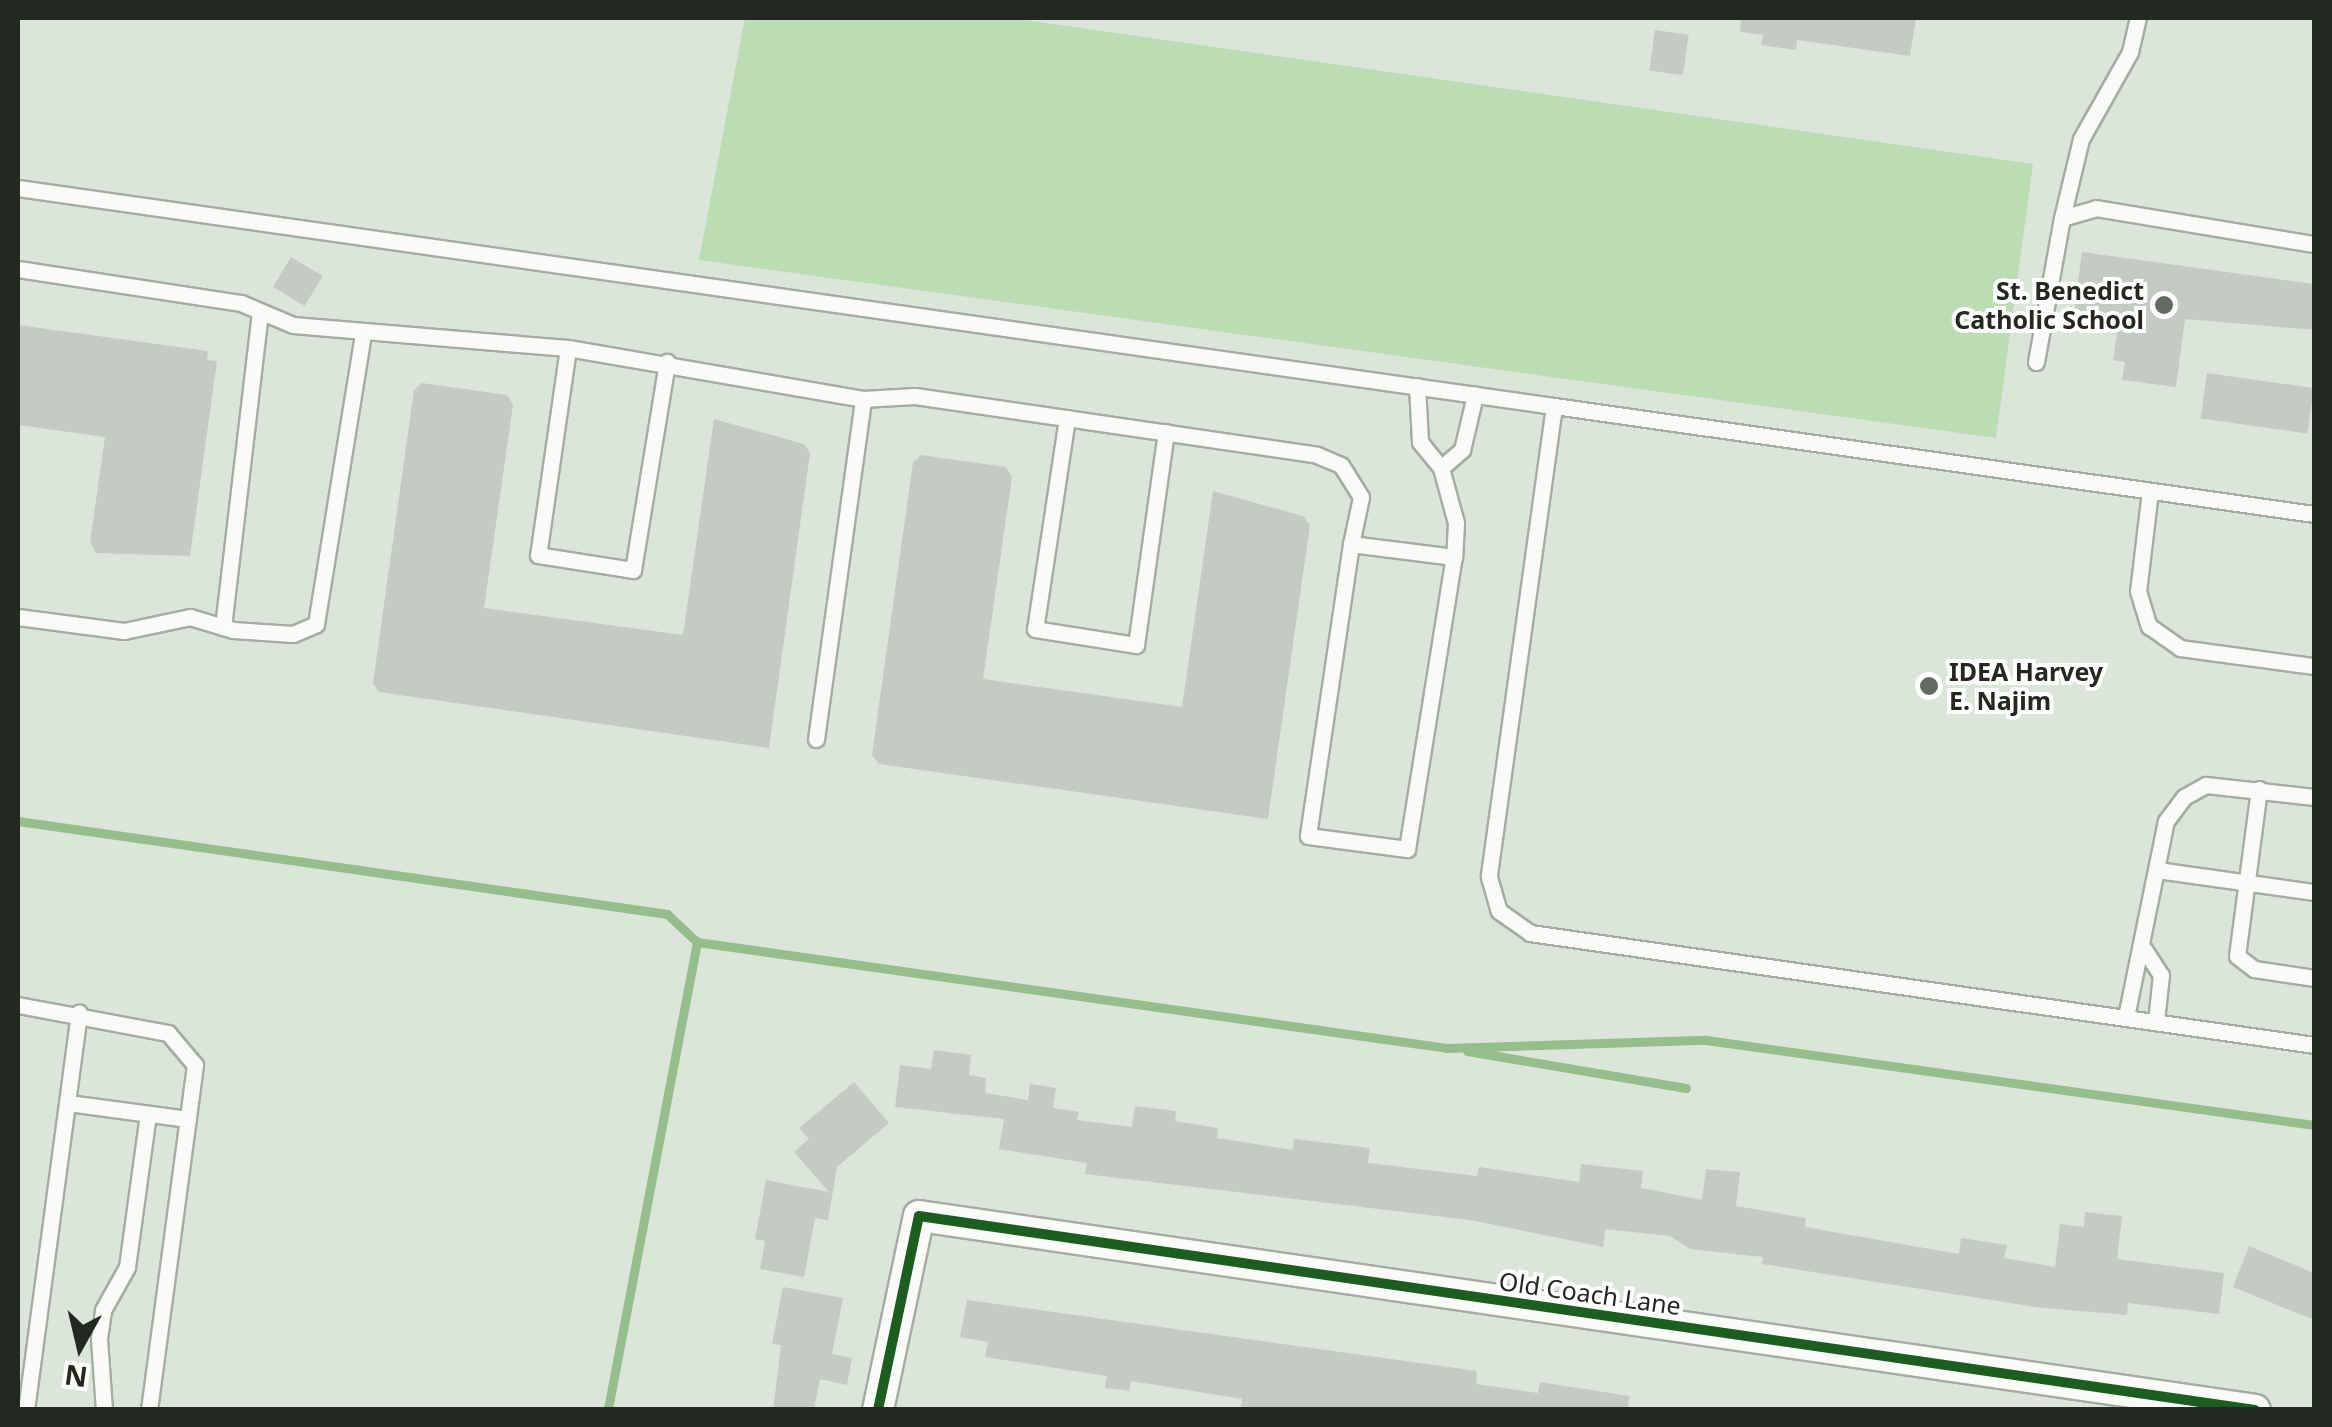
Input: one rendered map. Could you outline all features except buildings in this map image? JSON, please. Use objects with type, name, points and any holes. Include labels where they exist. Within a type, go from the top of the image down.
[{"type":"street","name":"Old Coach Lane","points":[[878,1410],[919,1216],[2254,1409]]},
{"type":"lane","points":[[2036,362],[2080,139],[2130,52],[2138,18]]},
{"type":"lane","points":[[18,188],[2314,514]]},
{"type":"lane","points":[[2062,218],[2096,208],[2314,244]]},
{"type":"lane","points":[[18,269],[260,312],[292,325],[568,348],[667,362],[863,399],[915,396],[1166,432],[1341,465],[1361,497],[1308,836],[1407,849],[1456,524],[1441,468],[1420,442],[1417,386]]},
{"type":"lane","points":[[224,627],[260,312]]},
{"type":"lane","points":[[18,616],[124,631],[190,616],[224,627],[293,634],[316,624],[363,333]]},
{"type":"lane","points":[[568,348],[538,556],[633,570],[667,362]]},
{"type":"lane","points":[[1441,468],[1462,450],[1475,394]]},
{"type":"lane","points":[[816,739],[863,399]]},
{"type":"lane","points":[[1554,406],[1493,827],[1489,877],[1499,911],[1530,932],[1582,942],[2314,1045]]},
{"type":"lane","points":[[1068,418],[1035,629],[1136,646],[1166,432]]},
{"type":"lane","points":[[2150,491],[2138,592],[2149,626],[2180,648],[2314,666]]},
{"type":"lane","points":[[1351,544],[1454,556]]},
{"type":"lane","points":[[2126,1017],[2144,950],[2166,821],[2184,797],[2206,786],[2314,797]]},
{"type":"lane","points":[[2258,790],[2239,961],[2314,978]]},
{"type":"lane","points":[[2157,870],[2314,892]]},
{"type":"lane","points":[[2144,950],[2160,975],[2156,1020]]},
{"type":"lane","points":[[18,1004],[168,1033],[195,1065],[149,1410]]},
{"type":"lane","points":[[26,1410],[79,1014]]},
{"type":"lane","points":[[68,1103],[188,1119]]},
{"type":"lane","points":[[104,1410],[101,1324],[127,1267],[148,1114]]},
{"type":"green space","points":[[745,18],[1011,18],[2033,164],[1996,438],[699,260]]},
{"type":"waterway","points":[[18,821],[667,914],[697,942],[608,1410]]},
{"type":"waterway","points":[[697,942],[1447,1048],[1706,1040],[2314,1125]]},
{"type":"waterway","points":[[1467,1051],[1686,1088]]},
{"type":"cycle path","points":[[878,1410],[919,1216],[2255,1410]]},
{"type":"place","name":"St. Benedict Catholic School","points":[[2164,305]]},
{"type":"place","name":"IDEA Harvey E. Najim","points":[[1929,686]]}]
